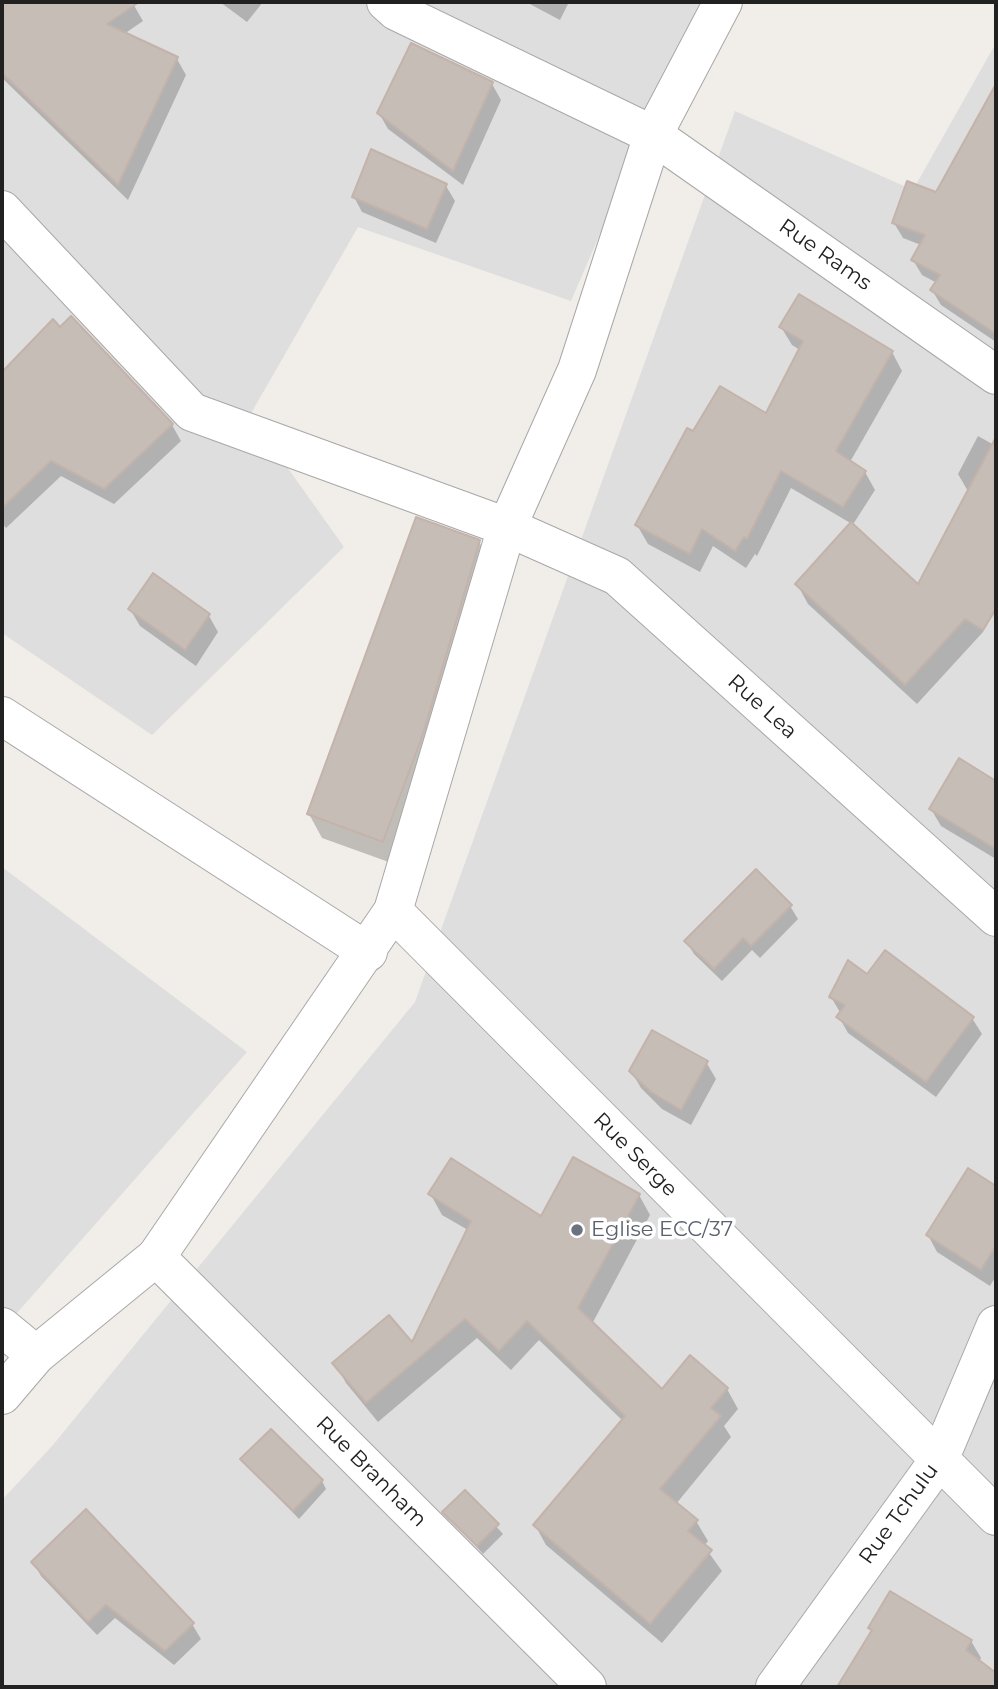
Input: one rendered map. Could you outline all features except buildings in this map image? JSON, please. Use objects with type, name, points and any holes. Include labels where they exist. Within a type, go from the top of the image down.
[{"type":"street","name":"Rue Rams","points":[[386,2],[396,11],[653,135],[996,375]]},
{"type":"street","points":[[2,1395],[36,1355],[156,1257],[368,952],[393,911],[507,527],[577,370],[653,135],[723,2]]},
{"type":"street","name":"Rue Lea","points":[[2,210],[192,412],[507,527],[617,576],[996,917]]},
{"type":"street","points":[[2,716],[368,952]]},
{"type":"street","name":"Rue Serge","points":[[393,911],[996,1516]]},
{"type":"street","name":"Rue Branham","points":[[156,1257],[587,1687]]},
{"type":"street","name":"Rue Tchulu","points":[[775,1687],[939,1460],[996,1325]]},
{"type":"street","points":[[2,1326],[36,1355]]},
{"type":"shaded area","points":[[2,2],[700,2],[571,301],[358,227],[250,415],[344,547],[152,735],[2,633]]},
{"type":"shaded area","points":[[996,43],[996,1687],[2,1687],[2,1500],[53,1445],[415,1002],[735,111],[913,190]]},
{"type":"shaded area","points":[[2,867],[247,1052],[2,1330]]},
{"type":"place","name":"Eglise ECC/37","points":[[577,1230]]}]
